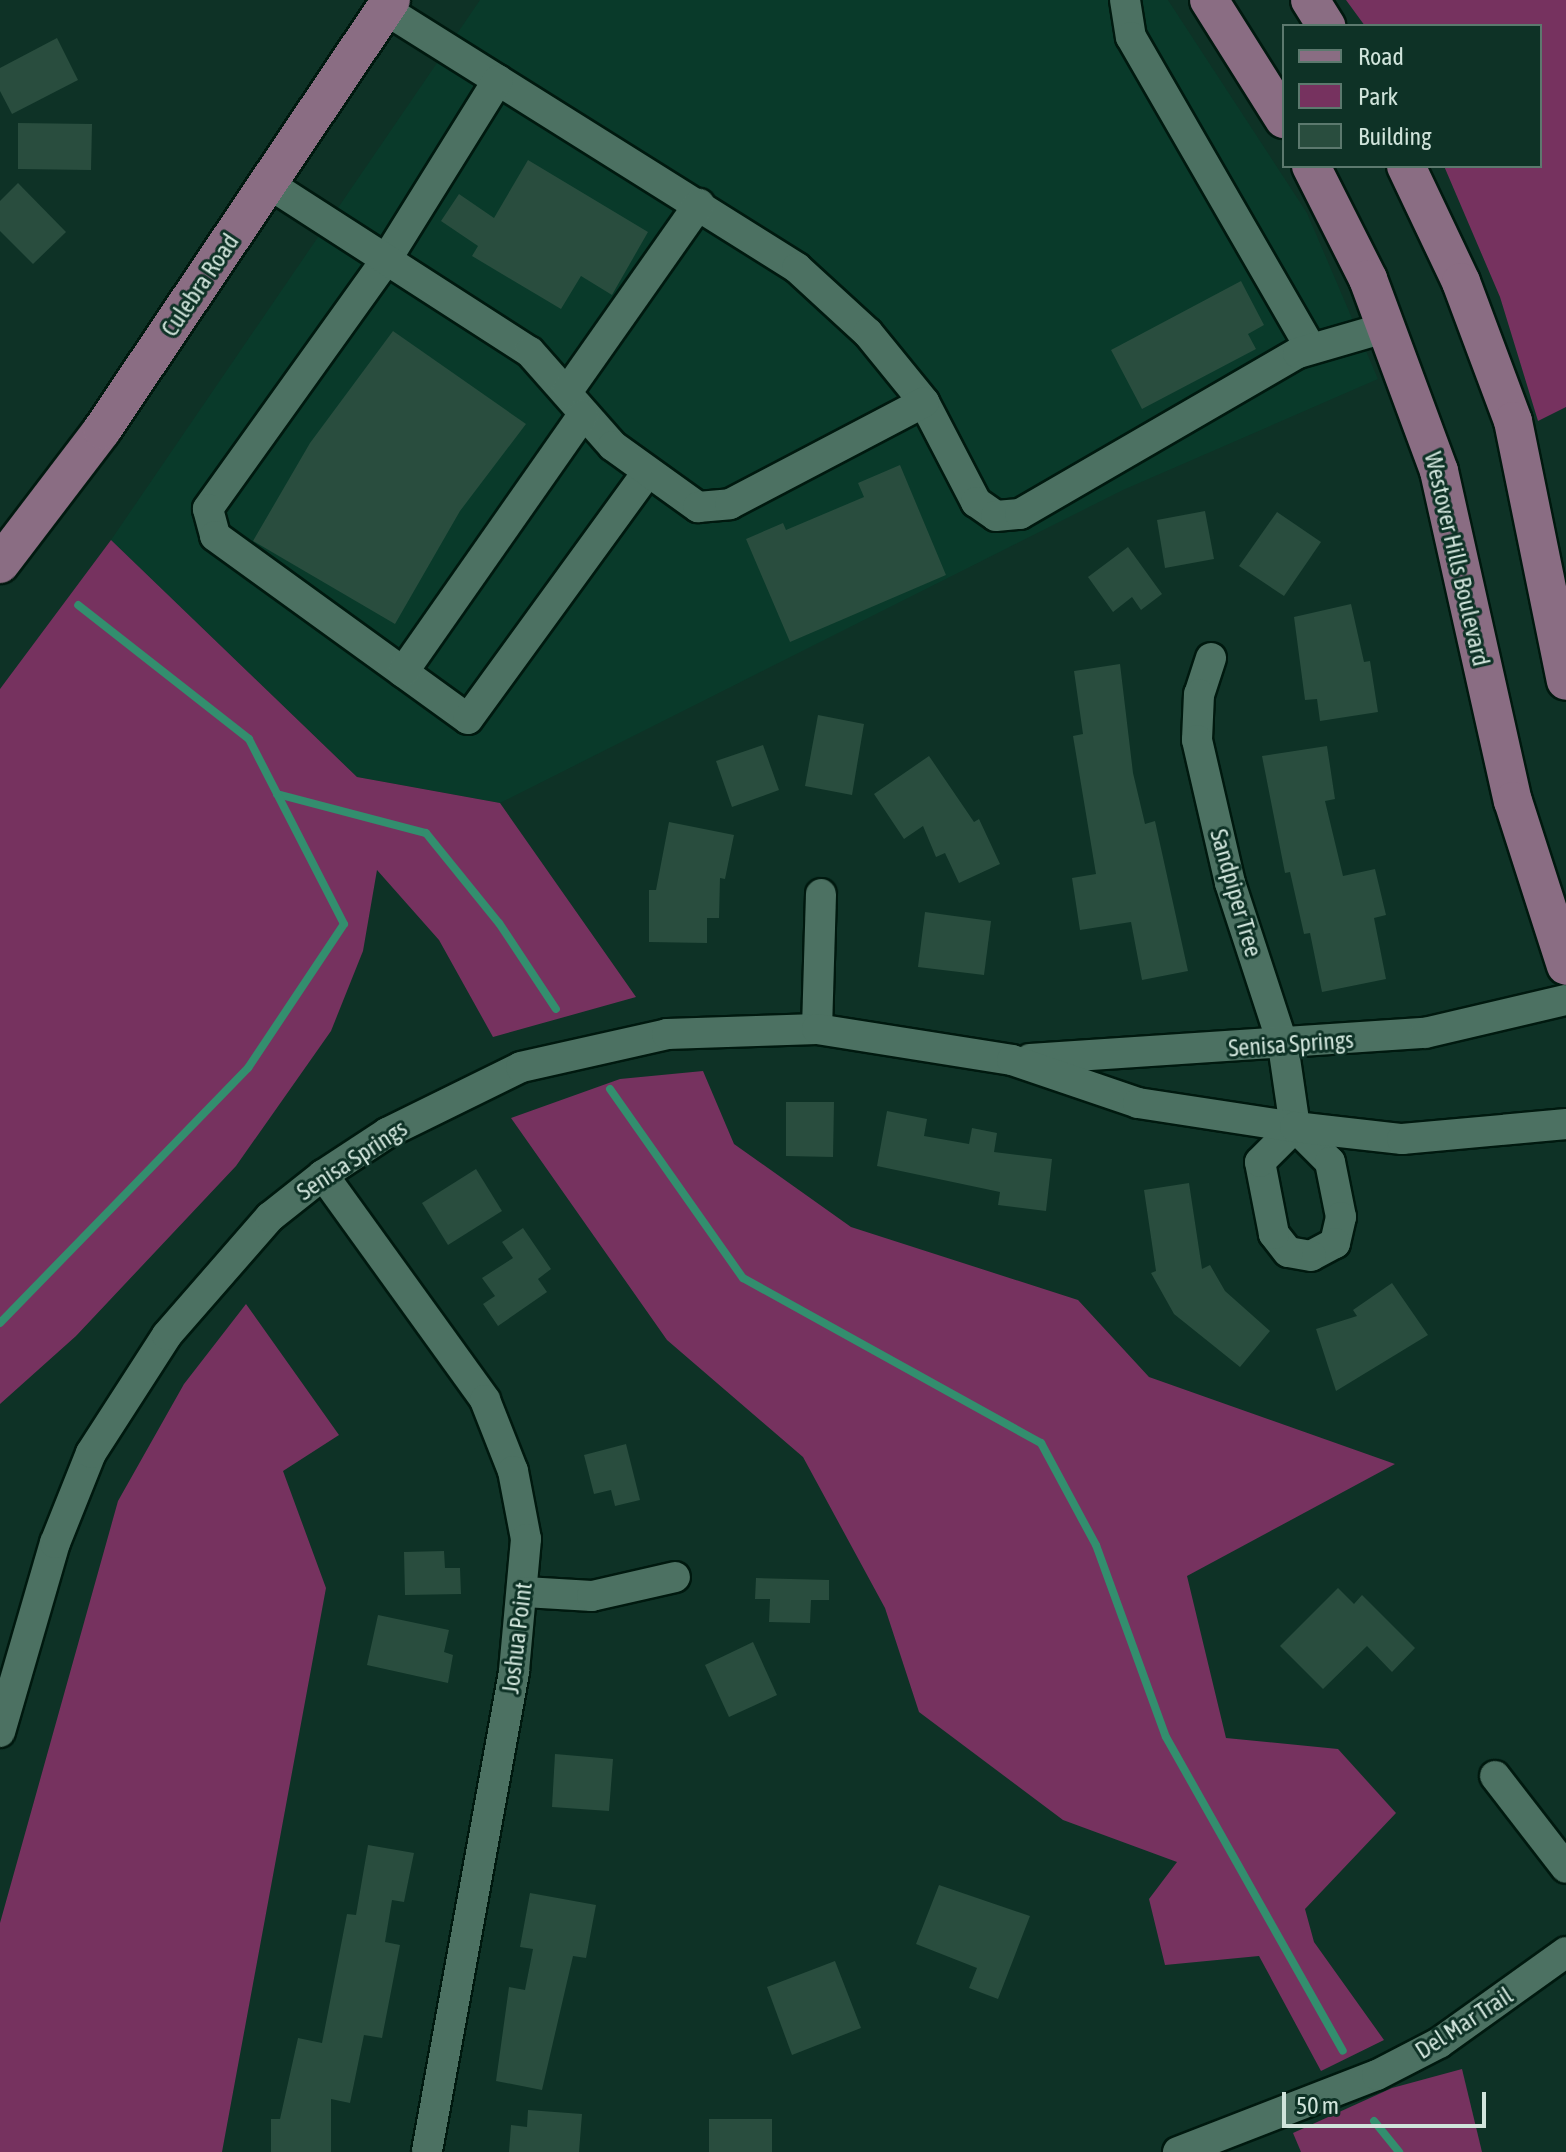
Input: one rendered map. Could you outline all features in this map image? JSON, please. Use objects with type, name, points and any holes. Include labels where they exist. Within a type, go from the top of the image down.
[{"type":"main road","points":[[1209,0],[1282,116]]},
{"type":"main road","points":[[1310,0],[1325,24]]},
{"type":"main road","name":"Culebra Road","points":[[0,564],[102,430],[388,5]]},
{"type":"main road","name":"Westover Hills Boulevard","points":[[1312,168],[1388,327],[1439,471],[1513,801],[1566,966]]},
{"type":"main road","points":[[1407,168],[1461,282],[1513,421],[1566,681]]},
{"type":"street","points":[[1125,0],[1131,37],[1311,349]]},
{"type":"street","points":[[388,5],[498,80],[797,268],[868,333],[924,402],[976,502],[1005,518],[1311,349],[1388,327]]},
{"type":"street","points":[[498,80],[386,260],[208,509],[215,536],[468,719],[647,473]]},
{"type":"street","points":[[269,184],[530,352],[575,404],[647,473],[698,507],[730,504],[924,402]]},
{"type":"street","points":[[403,672],[699,204]]},
{"type":"street","name":"Sandpiper Tree","points":[[1211,658],[1199,694],[1197,740],[1230,883],[1283,1045],[1295,1127]]},
{"type":"street","points":[[817,1029],[821,894]]},
{"type":"street","name":"Senisa Springs","points":[[1012,1060],[1283,1045],[1425,1033],[1566,1000]]},
{"type":"street","name":"Senisa Springs","points":[[0,1732],[55,1543],[91,1453],[167,1335],[219,1270],[270,1217],[323,1175],[387,1133],[521,1067],[667,1034],[817,1029],[1012,1060],[1138,1103],[1295,1127],[1402,1139],[1566,1124]]},
{"type":"street","name":"Joshua Point","points":[[323,1175],[485,1400],[513,1471],[526,1539],[525,1592],[427,2152]]},
{"type":"street","points":[[525,1592],[592,1596],[675,1577]]},
{"type":"street","points":[[1495,1776],[1566,1868]]},
{"type":"street","name":"Del Mar Trail","points":[[1178,2152],[1377,2075],[1439,2043],[1566,1952]]},
{"type":"shaded area","points":[[480,0],[1168,0],[1307,213],[1378,379],[1123,490],[500,803],[357,777],[111,540]]},
{"type":"green space","points":[[1346,0],[1566,0],[1566,407],[1538,421],[1500,297],[1445,168],[1542,168],[1542,24],[1364,24]]},
{"type":"green space","points":[[111,540],[357,777],[500,803],[636,997],[493,1037],[439,940],[377,870],[363,951],[331,1031],[236,1166],[76,1336],[0,1404],[0,689]]},
{"type":"green space","points":[[703,1071],[734,1144],[851,1227],[1078,1300],[1149,1377],[1395,1464],[1187,1576],[1226,1738],[1338,1749],[1396,1813],[1305,1909],[1314,1942],[1384,2040],[1321,2071],[1259,1956],[1165,1965],[1149,1899],[1177,1862],[1063,1820],[919,1712],[885,1608],[803,1457],[667,1340],[511,1118],[620,1079]]},
{"type":"green space","points":[[246,1304],[339,1435],[283,1471],[326,1588],[222,2152],[0,2152],[0,1923],[118,1501],[184,1384]]},
{"type":"green space","points":[[1462,2069],[1482,2152],[1301,2152],[1293,2133],[1392,2088]]},
{"type":"building","points":[[57,38],[78,80],[12,114],[0,91],[0,68]]},
{"type":"building","points":[[18,123],[92,124],[91,170],[18,169]]},
{"type":"building","points":[[528,160],[648,232],[612,295],[581,276],[561,309],[472,256],[478,246],[441,221],[459,194],[494,218]]},
{"type":"building","points":[[18,183],[66,232],[33,264],[0,231],[0,201]]},
{"type":"building","points":[[1241,281],[1264,325],[1248,334],[1256,349],[1142,409],[1111,350]]},
{"type":"building","points":[[393,331],[526,424],[460,511],[395,624],[253,541],[310,443]]},
{"type":"building","points":[[900,465],[946,575],[790,642],[746,539],[783,523],[786,530],[864,497],[858,483]]},
{"type":"building","points":[[1205,511],[1214,559],[1165,568],[1157,520]]},
{"type":"building","points":[[1277,512],[1321,542],[1284,596],[1239,566]]},
{"type":"building","points":[[1128,547],[1162,594],[1141,610],[1132,597],[1113,612],[1088,577]]},
{"type":"building","points":[[1351,604],[1364,662],[1370,661],[1378,712],[1320,721],[1317,699],[1305,700],[1294,617]]},
{"type":"building","points":[[1120,664],[1133,773],[1145,824],[1155,821],[1188,971],[1142,980],[1131,922],[1080,930],[1072,878],[1096,874],[1073,736],[1083,734],[1074,671]]},
{"type":"building","points":[[818,715],[864,724],[852,795],[805,786]]},
{"type":"building","points":[[763,745],[779,790],[732,807],[716,761]]},
{"type":"building","points":[[1327,746],[1335,799],[1325,801],[1343,876],[1375,869],[1386,915],[1374,918],[1386,979],[1322,992],[1310,933],[1304,934],[1290,872],[1285,873],[1262,756]]},
{"type":"building","points":[[929,756],[974,822],[979,819],[1000,864],[959,883],[945,853],[936,857],[923,826],[904,839],[874,794]]},
{"type":"building","points":[[669,822],[734,835],[725,879],[720,878],[719,918],[707,918],[707,943],[649,942],[649,890],[656,890]]},
{"type":"building","points":[[925,912],[991,921],[984,975],[918,967]]},
{"type":"building","points":[[786,1102],[834,1102],[833,1157],[786,1156]]},
{"type":"building","points":[[887,1111],[927,1119],[924,1136],[969,1144],[972,1128],[997,1133],[994,1152],[1052,1159],[1046,1211],[998,1205],[1000,1192],[877,1166]]},
{"type":"building","points":[[476,1169],[502,1211],[448,1245],[422,1203]]},
{"type":"building","points":[[1189,1183],[1202,1269],[1210,1265],[1225,1291],[1270,1331],[1240,1367],[1174,1314],[1151,1273],[1156,1271],[1144,1190]]},
{"type":"building","points":[[523,1228],[551,1269],[538,1279],[547,1292],[498,1326],[483,1304],[495,1296],[482,1278],[513,1258],[502,1242]]},
{"type":"building","points":[[1392,1283],[1428,1335],[1336,1391],[1316,1329],[1357,1316],[1353,1310]]},
{"type":"building","points":[[626,1444],[640,1500],[615,1506],[611,1490],[594,1494],[584,1455]]},
{"type":"building","points":[[444,1551],[445,1568],[460,1568],[461,1594],[405,1595],[404,1552]]},
{"type":"building","points":[[756,1578],[829,1580],[829,1600],[811,1600],[810,1623],[769,1622],[770,1599],[755,1599]]},
{"type":"building","points":[[1338,1588],[1354,1604],[1362,1595],[1415,1648],[1392,1672],[1367,1646],[1323,1689],[1280,1646]]},
{"type":"building","points":[[378,1615],[449,1630],[444,1652],[453,1655],[448,1683],[367,1665]]},
{"type":"building","points":[[753,1642],[777,1695],[729,1717],[705,1665]]},
{"type":"building","points":[[555,1754],[613,1759],[609,1811],[552,1807]]},
{"type":"building","points":[[368,1845],[414,1853],[404,1902],[392,1900],[385,1942],[400,1945],[382,2038],[364,2035],[350,2103],[331,2099],[331,2152],[271,2152],[271,2119],[280,2119],[298,2038],[322,2043],[347,1914],[356,1915]]},
{"type":"building","points":[[939,1885],[1030,1916],[998,1999],[969,1988],[977,1968],[916,1944]]},
{"type":"building","points":[[530,1893],[596,1905],[586,1958],[573,1956],[542,2090],[496,2081],[509,1987],[525,1990],[533,1949],[520,1947]]},
{"type":"building","points":[[835,1961],[861,2028],[792,2055],[767,1987]]},
{"type":"building","points":[[528,2110],[582,2114],[579,2152],[509,2152],[511,2125],[527,2127]]},
{"type":"building","points":[[709,2119],[772,2119],[772,2152],[709,2152]]},
{"type":"waterway","points":[[0,1323],[248,1068],[344,924],[249,739],[78,605]]},
{"type":"waterway","points":[[277,794],[426,833],[499,923],[556,1009]]},
{"type":"waterway","points":[[610,1089],[743,1278],[1041,1443],[1096,1545],[1166,1737],[1343,2051]]},
{"type":"waterway","points":[[1374,2121],[1399,2152]]}]
